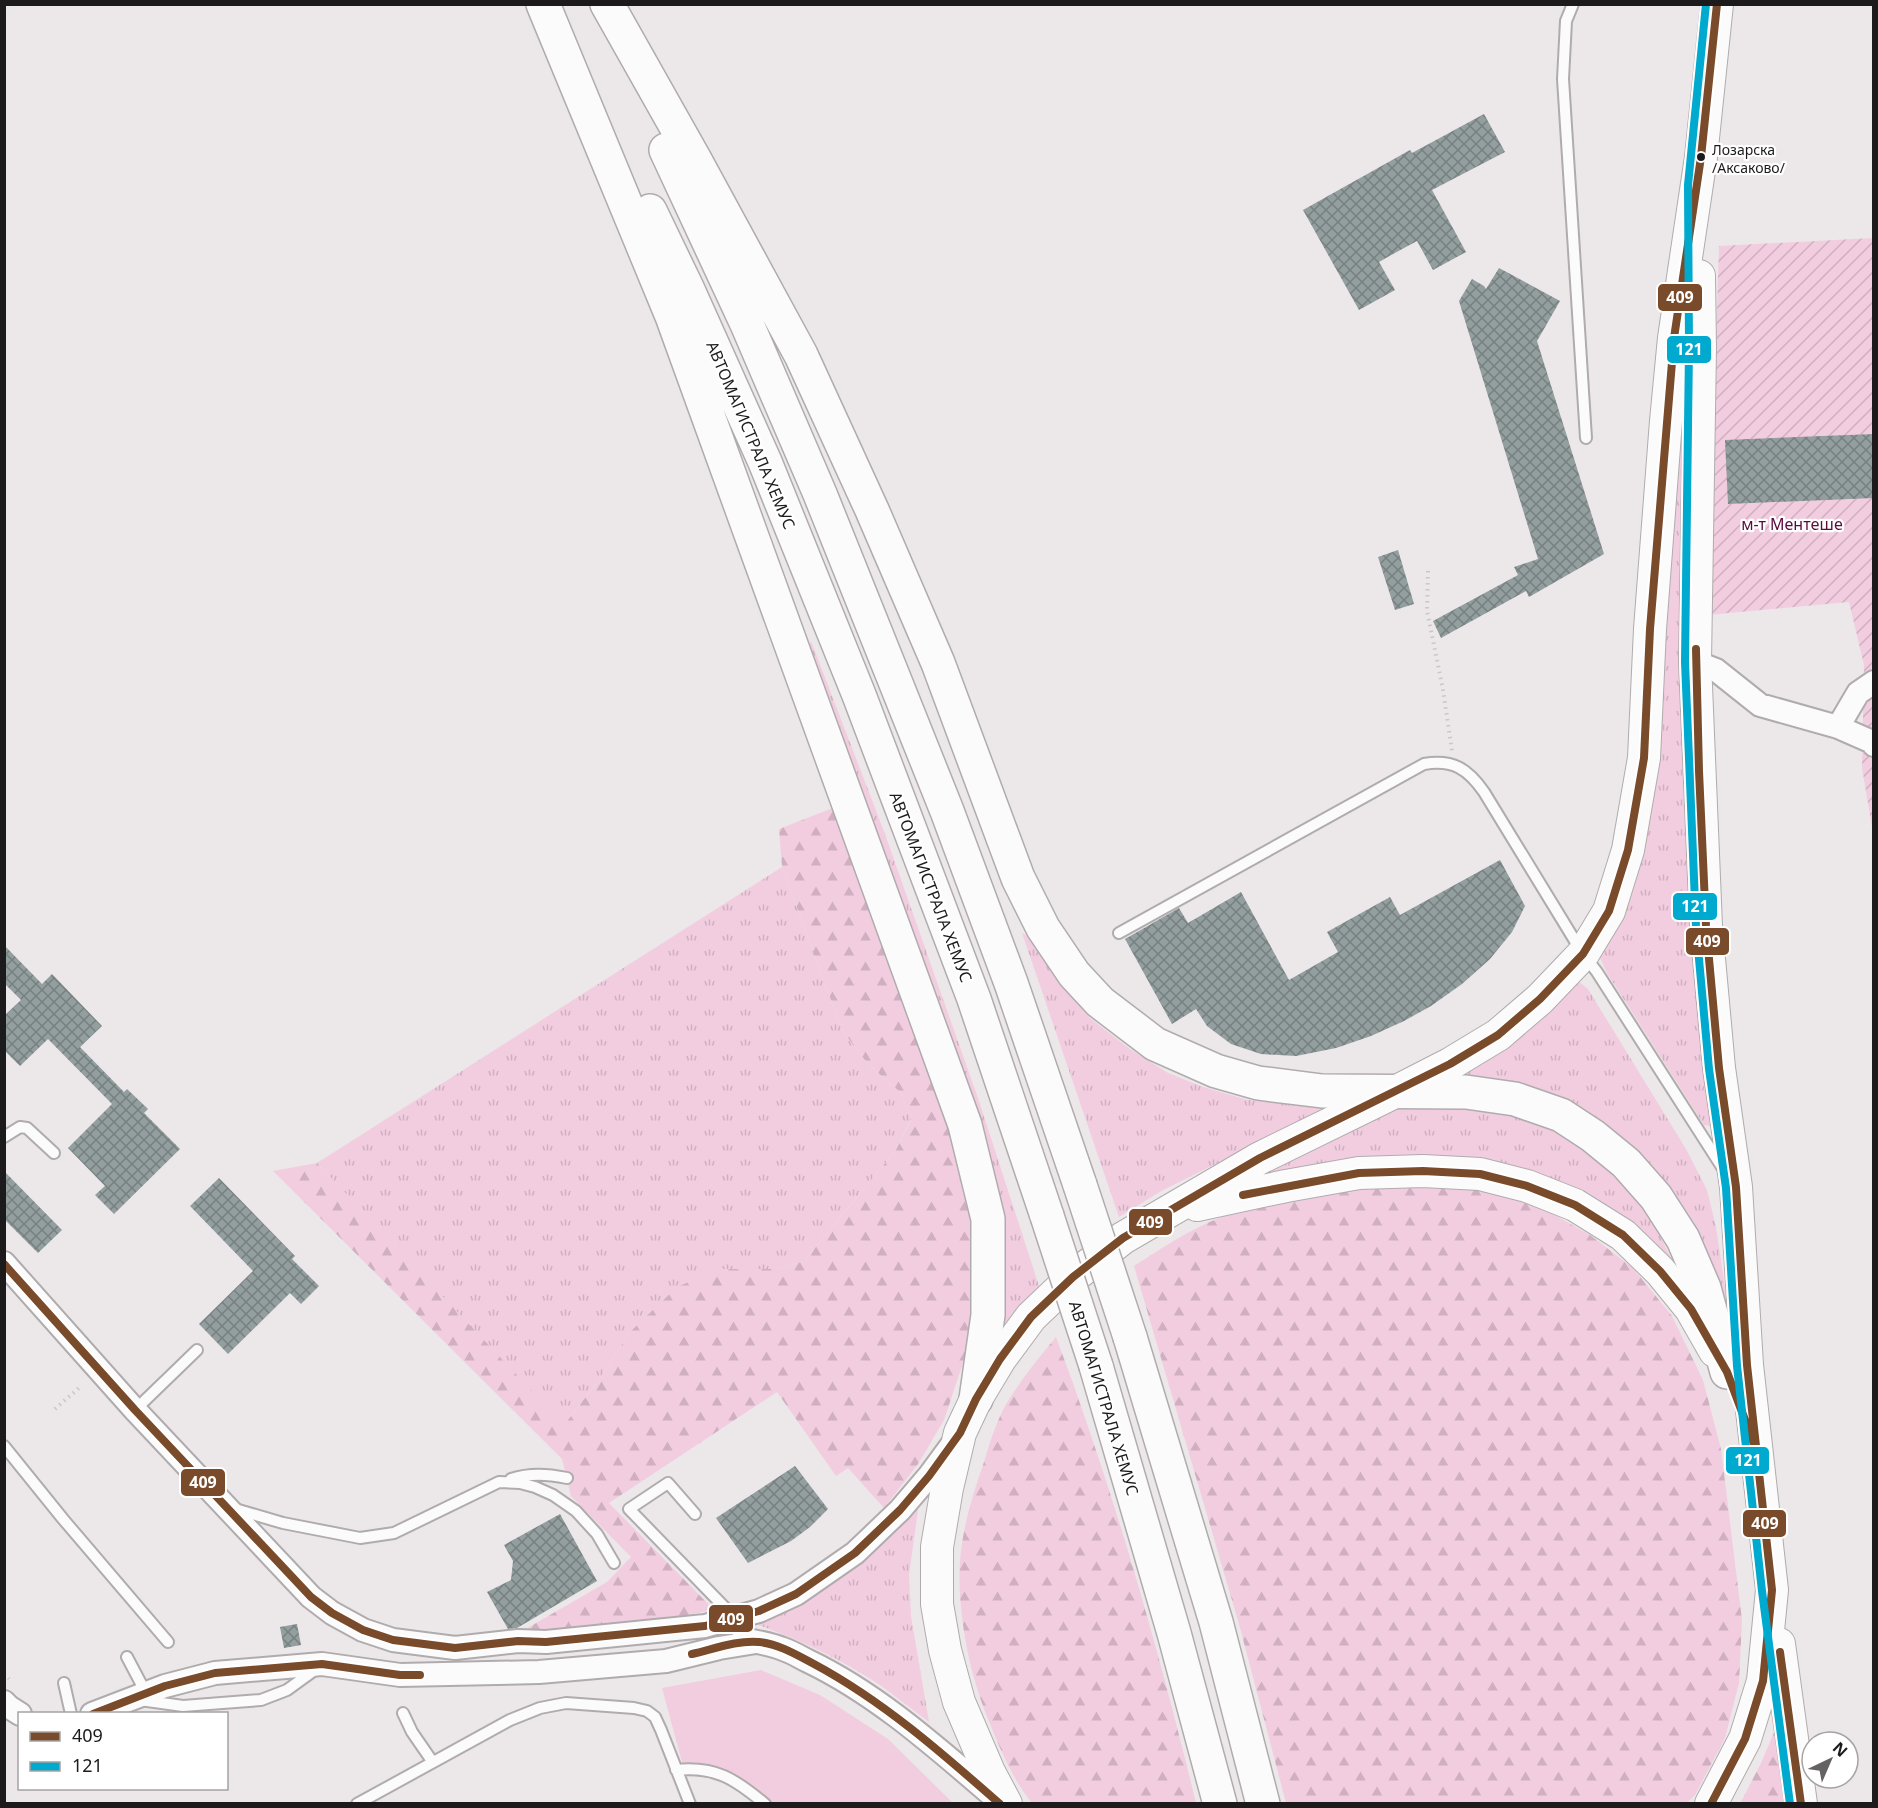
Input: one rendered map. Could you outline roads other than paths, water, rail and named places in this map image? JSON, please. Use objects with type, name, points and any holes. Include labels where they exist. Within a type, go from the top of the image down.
[{"type":"highway","points":[[543,4],[672,316],[965,1125],[988,1219],[988,1315],[976,1399]]},
{"type":"highway","name":"АВТОМАГИСТРАЛА ХЕМУС","points":[[549,4],[688,290],[765,462],[859,695],[974,999],[1096,1366],[1174,1633],[1220,1803]]},
{"type":"highway","points":[[597,4],[747,324],[820,494],[955,833],[1011,983],[1130,1337],[1216,1622],[1263,1803]]},
{"type":"highway","points":[[607,4],[801,355],[872,510],[938,663],[1018,878],[1043,928],[1074,974],[1100,1002],[1155,1044],[1216,1071],[1258,1083],[1322,1090],[1466,1092],[1515,1099],[1561,1115],[1593,1136],[1626,1163],[1656,1197],[1683,1239],[1704,1288],[1727,1372]]},
{"type":"main road","points":[[1006,1803],[989,1772],[959,1702],[945,1650],[937,1604],[937,1547],[947,1488],[960,1433],[976,1399],[1000,1359],[1031,1317],[1074,1277],[1115,1244],[1260,1158],[1450,1064],[1498,1035],[1540,999],[1583,954],[1609,911],[1628,850],[1644,758],[1650,629],[1667,410],[1674,338],[1698,185],[1717,4]]},
{"type":"main road","points":[[1698,185],[1700,348],[1695,662],[1706,926],[1719,1068],[1736,1187],[1747,1365],[1756,1452],[1801,1803]]},
{"type":"main road","points":[[1168,1212],[1286,1186],[1359,1173],[1423,1171],[1480,1174],[1527,1186],[1575,1205],[1623,1235],[1660,1271],[1690,1309],[1727,1372],[1756,1452]]},
{"type":"main road","points":[[1711,1803],[1745,1739],[1763,1681],[1772,1590]]},
{"type":"street","points":[[1695,662],[1716,670],[1760,705],[1838,727],[1874,745]]},
{"type":"street","points":[[1838,727],[1858,693],[1874,682]]},
{"type":"street","points":[[4,1263],[135,1410],[311,1597],[332,1613],[363,1630],[393,1640],[455,1648],[518,1641],[546,1642],[705,1626],[759,1611],[796,1594],[855,1553],[900,1510],[929,1476],[960,1433]]},
{"type":"street","points":[[95,1712],[214,1673],[322,1664],[400,1675],[539,1672],[585,1676],[666,1675],[756,1642],[784,1649],[828,1671],[859,1690],[933,1746],[1001,1803]]},
{"type":"street","points":[[4,1702],[18,1713]]},
{"type":"lane","points":[[1573,4],[1566,21],[1563,79],[1586,438]]},
{"type":"lane","points":[[1119,933],[1424,764],[1434,762],[1464,769],[1484,792],[1583,954],[1597,972],[1736,1187]]},
{"type":"lane","points":[[4,1137],[20,1127],[27,1128],[54,1153]]},
{"type":"lane","points":[[135,1410],[197,1350]]},
{"type":"lane","points":[[4,1446],[63,1519],[168,1641]]},
{"type":"lane","points":[[226,1506],[283,1523],[360,1538],[394,1533],[499,1482],[545,1474],[567,1478]]},
{"type":"lane","points":[[499,1482],[520,1483],[535,1487],[553,1495],[576,1511],[597,1534],[614,1563]]},
{"type":"lane","points":[[695,1514],[668,1483],[630,1509],[735,1618]]},
{"type":"lane","points":[[127,1657],[139,1696],[183,1706],[261,1700],[286,1690],[322,1664]]},
{"type":"lane","points":[[64,1683],[70,1712]]},
{"type":"lane","points":[[357,1803],[510,1720],[540,1708],[566,1703],[634,1708],[647,1711],[655,1717],[690,1803]]},
{"type":"lane","points":[[403,1713],[412,1732],[432,1761]]},
{"type":"lane","points":[[676,1770],[691,1768],[708,1770],[731,1778],[765,1803]]},
{"type":"place","name":"Лозарска /Аксаково/","points":[[1701,157]]},
{"type":"park label","name":"м-т Ментeше","points":[[1792,524]]}]
